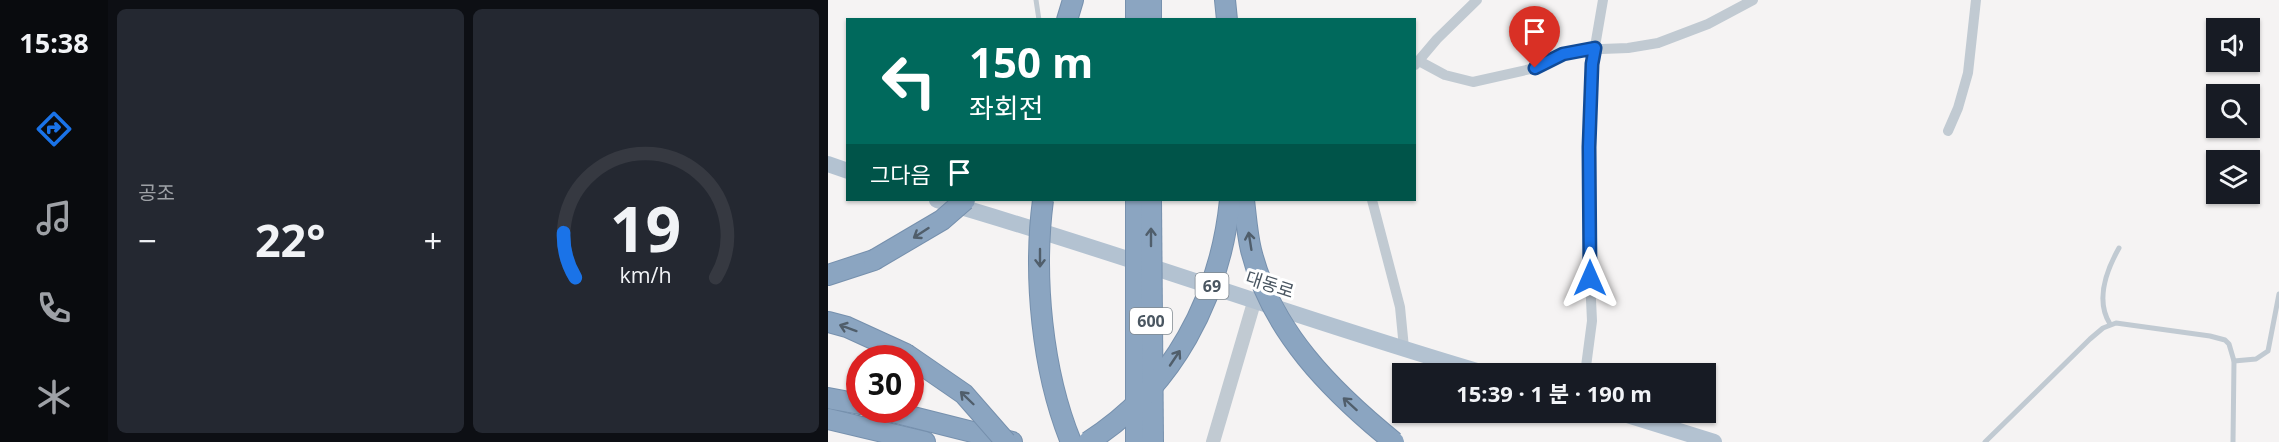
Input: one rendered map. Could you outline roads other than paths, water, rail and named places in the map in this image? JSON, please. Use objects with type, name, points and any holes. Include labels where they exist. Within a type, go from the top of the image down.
[{"type":"highway","points":[[1068,18],[1075,0]]},
{"type":"highway","points":[[1073,18],[1075,0]]},
{"type":"highway","points":[[1136,0],[1136,18]]},
{"type":"highway","points":[[1151,0],[1151,18]]},
{"type":"highway","points":[[1224,0],[1226,18]]},
{"type":"highway","points":[[828,275],[874,260],[942,219],[964,201]]},
{"type":"highway","points":[[1043,201],[1040,256],[1044,337],[1062,420],[1071,442]]},
{"type":"highway","name":"600","points":[[1136,201],[1136,442]]},
{"type":"highway","name":"600","points":[[1151,201],[1153,442]]},
{"type":"highway","points":[[1088,442],[1129,410],[1165,373],[1186,342],[1201,315],[1216,274],[1227,226],[1230,201]]},
{"type":"highway","points":[[1244,201],[1251,250],[1267,294],[1287,332],[1337,392],[1394,442]]},
{"type":"highway","points":[[828,322],[847,327],[906,354],[964,394],[1006,442]]},
{"type":"highway","points":[[828,398],[846,401]]},
{"type":"highway","points":[[828,419],[925,442]]},
{"type":"highway","points":[[924,420],[1012,442]]},
{"type":"main road","points":[[828,164],[846,170]]},
{"type":"main road","name":"대동로","points":[[940,201],[1451,363]]},
{"type":"main road","points":[[1653,423],[1714,442]]},
{"type":"street","points":[[1477,0],[1437,39],[1417,63],[1445,75],[1473,82],[1535,68],[1576,50],[1628,48],[1658,43],[1707,24],[1753,0]]},
{"type":"street","points":[[1586,363],[1592,321],[1589,147],[1592,73],[1603,0]]},
{"type":"street","points":[[1948,131],[1968,73],[1976,0]]},
{"type":"street","points":[[1372,201],[1400,307],[1404,348]]},
{"type":"street","points":[[1214,442],[1255,300]]},
{"type":"lane","points":[[1036,0],[1039,18]]},
{"type":"lane","points":[[2110,324],[2104,310],[2103,288],[2110,263],[2119,248]]},
{"type":"lane","points":[[2234,361],[2256,359],[2268,351],[2279,294]]},
{"type":"lane","points":[[1985,442],[2090,339],[2110,324],[2116,323],[2218,338],[2229,344],[2234,361],[2233,442]]}]
